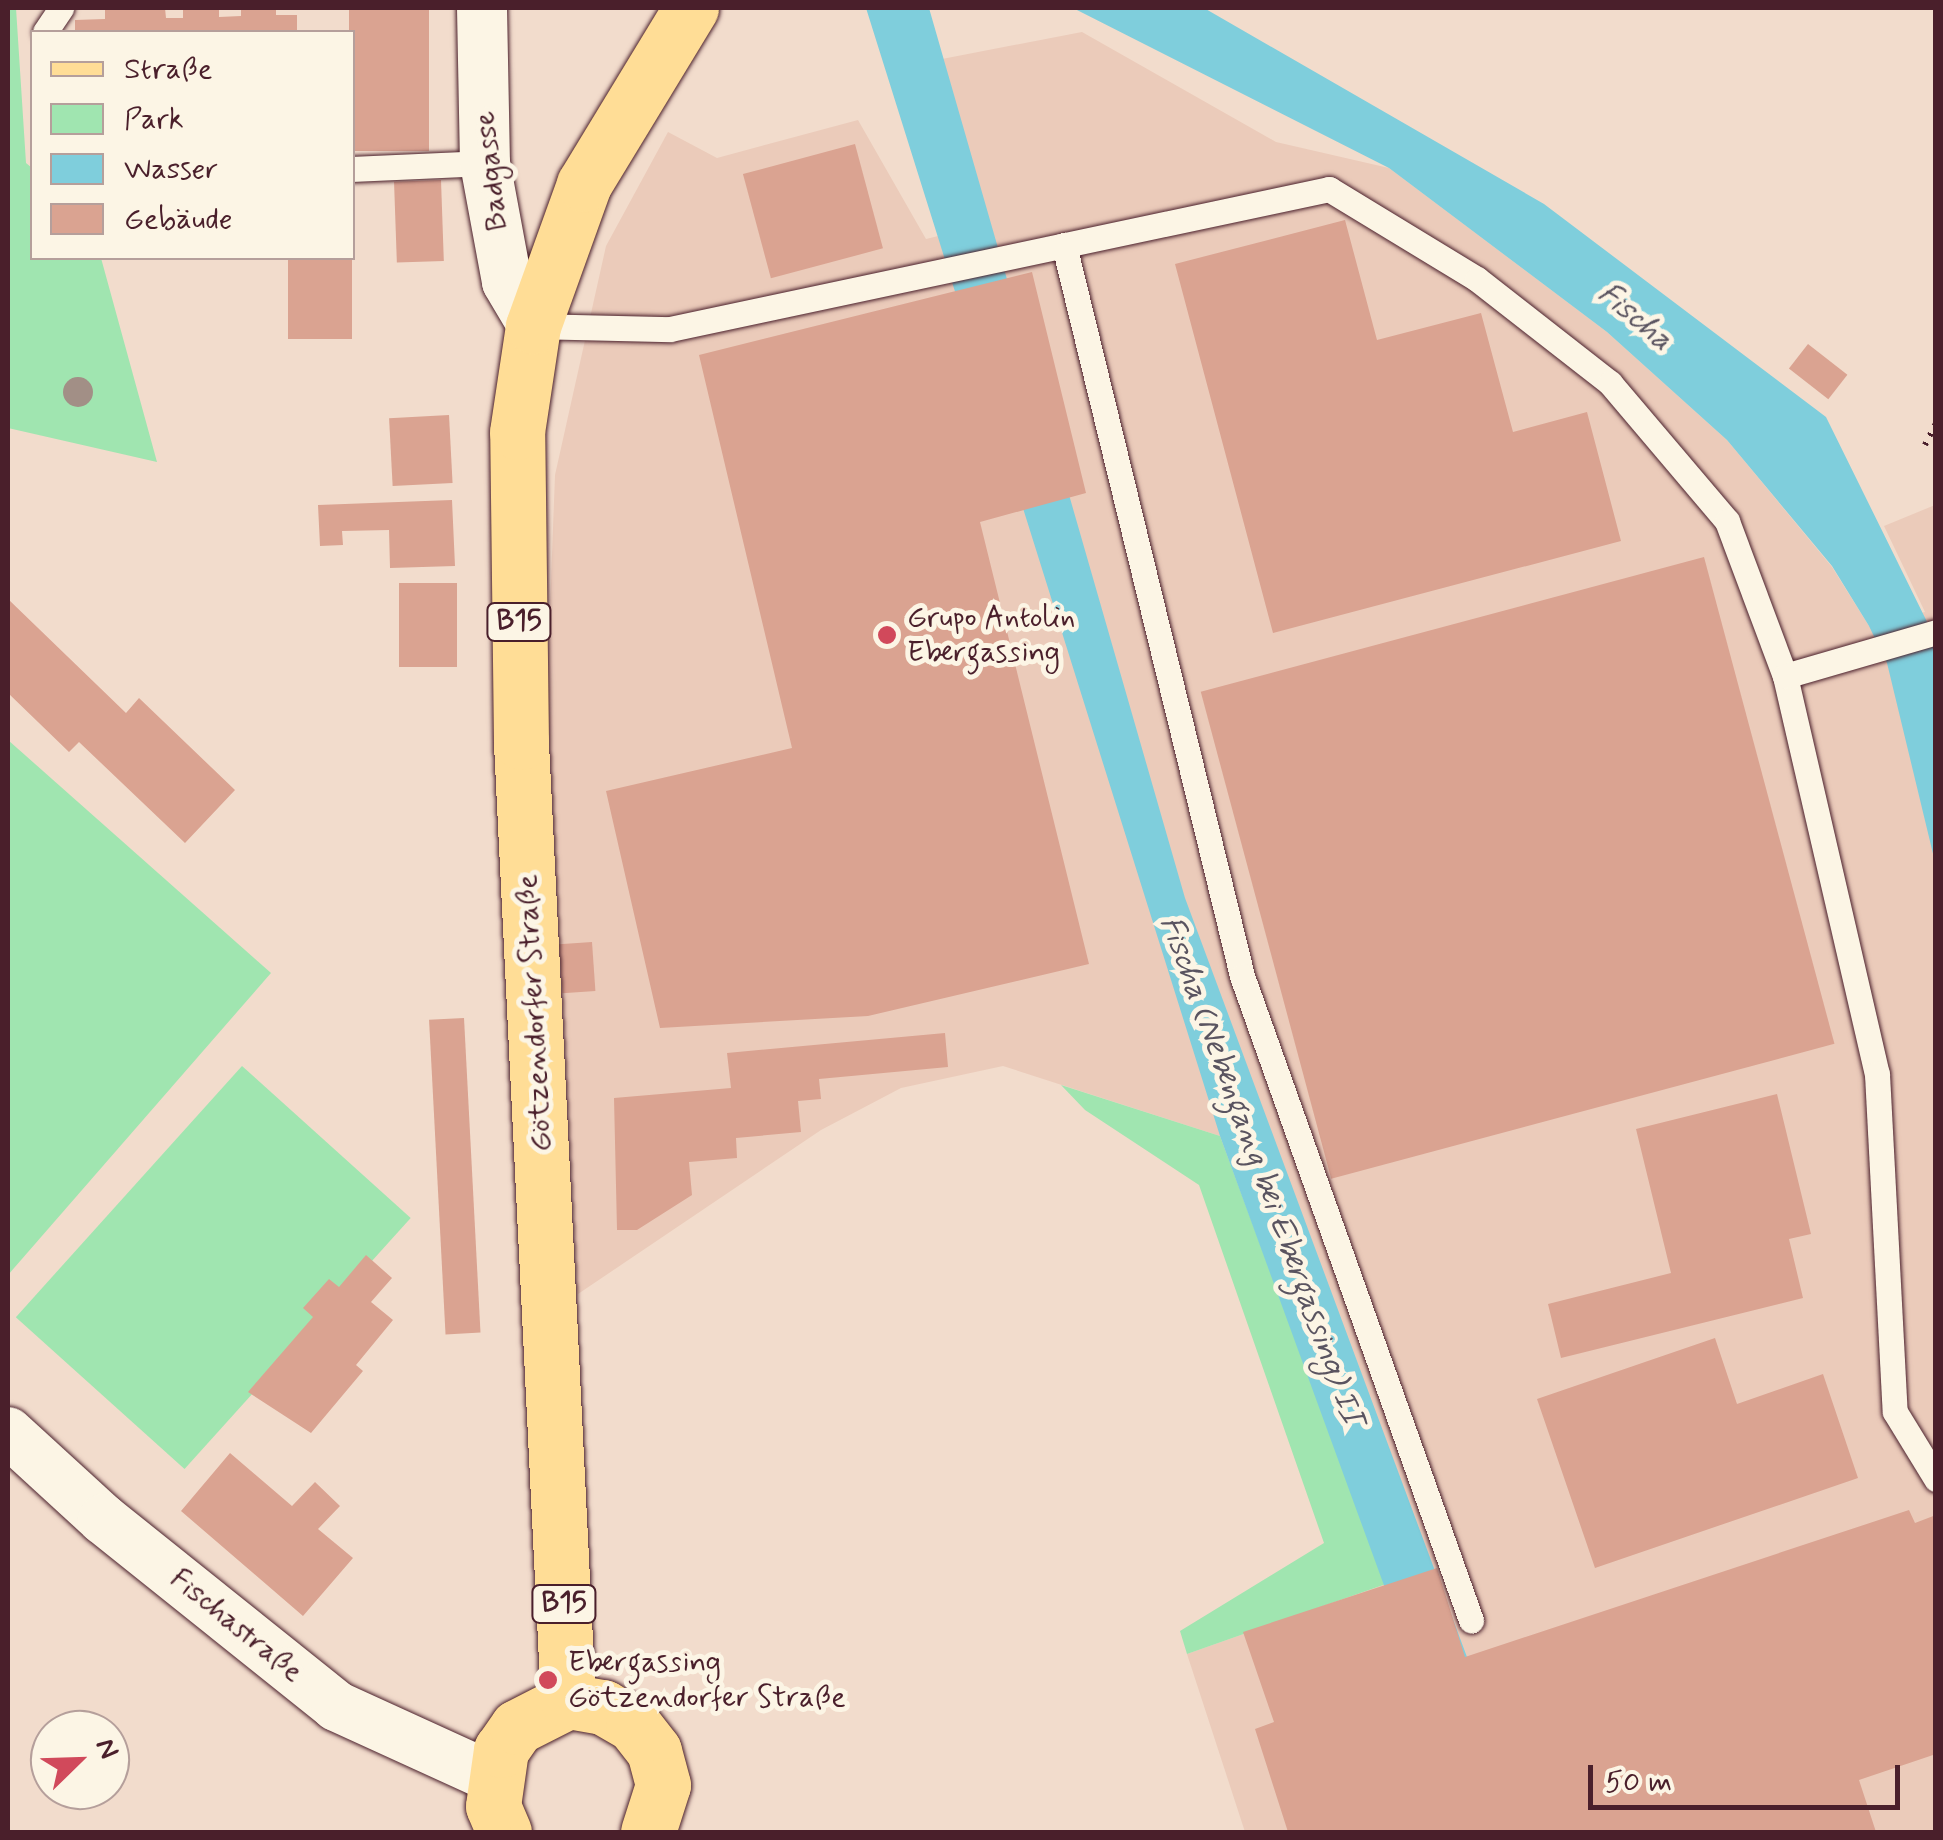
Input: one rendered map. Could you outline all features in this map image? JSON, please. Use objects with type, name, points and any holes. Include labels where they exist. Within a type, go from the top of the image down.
[{"type":"main road","name":"Götzendorfer Straße","points":[[568,1701],[521,742],[517,432],[533,326],[584,184],[691,8]]},
{"type":"main road","points":[[504,1832],[492,1777],[517,1727],[568,1701],[602,1707],[633,1724],[654,1751],[663,1784],[648,1832]]},
{"type":"street","name":"Badgasse","points":[[482,8],[485,163],[507,282],[533,326]]},
{"type":"street","name":"Fischastraße","points":[[8,1432],[103,1519],[336,1706],[492,1777]]},
{"type":"lane","points":[[46,30],[61,8]]},
{"type":"lane","points":[[355,169],[485,163]]},
{"type":"lane","points":[[533,326],[670,329],[1329,189],[1477,279],[1610,383],[1727,521],[1786,676],[1877,1074],[1896,1412],[1936,1480]]},
{"type":"lane","points":[[1064,245],[1242,976],[1471,1620]]},
{"type":"lane","points":[[1786,676],[1936,632]]},
{"type":"path","points":[[1924,445],[1936,423]]},
{"type":"shaded area","points":[[1082,32],[1276,142],[1389,168],[1607,332],[1727,440],[1832,567],[1869,626],[1925,612],[1884,526],[1935,505],[1935,1832],[1245,1832],[1187,1654],[1386,1584],[1220,1136],[1003,1066],[901,1088],[821,1130],[578,1294],[547,688],[555,475],[606,246],[668,132],[717,158],[858,120],[926,239],[987,224],[942,59]]},
{"type":"green space","points":[[8,8],[16,8],[26,163],[30,166],[30,260],[102,260],[157,462],[8,428]]},
{"type":"green space","points":[[8,740],[271,973],[8,1275]]},
{"type":"green space","points":[[242,1066],[411,1218],[185,1469],[16,1317]]},
{"type":"green space","points":[[1061,1085],[1220,1136],[1386,1584],[1187,1654],[1180,1631],[1324,1543],[1199,1185],[1085,1110]]},
{"type":"water","name":"Fischa (Nebengang bei Ebergassing) II","points":[[866,8],[929,8],[1185,898],[1532,1832],[1474,1832],[1220,1136]]},
{"type":"water","name":"Fischa","points":[[1073,8],[1204,8],[1544,204],[1826,417],[1935,638],[1935,862],[1887,663],[1869,626],[1832,566],[1727,440],[1607,332],[1389,168]]},
{"type":"building","points":[[105,8],[165,8],[166,18],[183,18],[183,8],[219,8],[219,17],[241,16],[241,8],[276,8],[276,15],[297,15],[297,30],[75,30],[75,20],[105,19]]},
{"type":"building","points":[[349,8],[429,8],[429,151],[355,151],[355,30],[349,30]]},
{"type":"building","points":[[855,144],[883,248],[771,278],[743,174]]},
{"type":"building","points":[[441,180],[444,261],[397,263],[394,182]]},
{"type":"building","points":[[1345,220],[1377,340],[1481,313],[1513,432],[1587,412],[1621,541],[1273,633],[1175,264]]},
{"type":"building","points":[[288,260],[352,260],[352,339],[288,339]]},
{"type":"building","name":"Grupo Antolin Ebergassing","points":[[1032,272],[1086,493],[980,522],[1089,964],[868,1016],[660,1028],[606,791],[792,748],[699,355]]},
{"type":"building","points":[[1808,344],[1847,375],[1828,399],[1789,368]]},
{"type":"building","points":[[449,415],[453,483],[393,486],[389,418]]},
{"type":"building","points":[[452,500],[455,566],[390,568],[389,530],[342,531],[343,545],[320,546],[318,505]]},
{"type":"building","points":[[1704,557],[1834,1044],[1331,1179],[1201,692]]},
{"type":"building","points":[[399,583],[457,583],[457,667],[399,667]]},
{"type":"building","points":[[8,599],[126,713],[139,698],[235,790],[185,843],[79,742],[69,752],[8,693]]},
{"type":"building","points":[[592,942],[595,991],[562,993],[559,944]]},
{"type":"building","points":[[464,1018],[480,1333],[446,1334],[429,1020]]},
{"type":"building","points":[[945,1033],[948,1067],[819,1079],[821,1099],[798,1101],[801,1132],[736,1138],[737,1158],[689,1162],[692,1195],[637,1230],[617,1230],[614,1098],[731,1088],[727,1053]]},
{"type":"building","points":[[1777,1094],[1811,1234],[1789,1239],[1803,1298],[1561,1358],[1548,1304],[1671,1273],[1636,1129]]},
{"type":"building","points":[[366,1255],[392,1278],[371,1302],[393,1320],[356,1365],[363,1371],[311,1433],[248,1392],[313,1317],[303,1308],[329,1279],[339,1287]]},
{"type":"building","points":[[1715,1338],[1737,1404],[1823,1374],[1858,1478],[1595,1568],[1537,1399]]},
{"type":"building","points":[[230,1453],[292,1506],[315,1482],[340,1506],[318,1529],[353,1558],[303,1616],[181,1511]]},
{"type":"building","points":[[1909,1510],[1915,1523],[1936,1515],[1936,1754],[1859,1780],[1876,1832],[1288,1832],[1255,1729],[1274,1722],[1243,1632],[1437,1568],[1465,1657]]},
{"type":"place","name":"Grupo Antolin Ebergassing","points":[[887,635]]},
{"type":"place","name":"Ebergassing Götzendorfer Straße","points":[[548,1680]]}]
